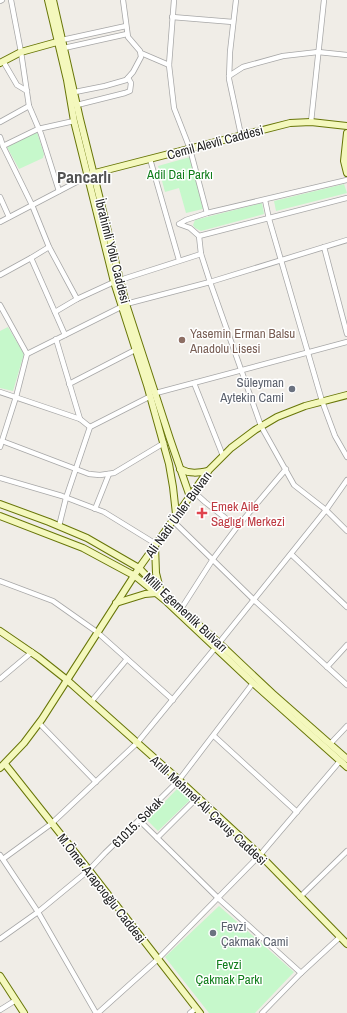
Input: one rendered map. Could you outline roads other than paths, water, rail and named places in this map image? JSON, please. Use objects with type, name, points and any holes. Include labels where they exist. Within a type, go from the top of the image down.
[{"type":"street","points":[[11,0],[29,106],[41,134],[59,191]]},
{"type":"street","points":[[48,0],[60,41],[74,121],[91,174]]},
{"type":"street","name":"İbrahimli Yolu Caddesi","points":[[53,0],[60,41],[64,48],[75,92],[91,174],[124,306],[156,393],[180,469],[192,495]]},
{"type":"street","points":[[123,0],[128,37],[141,54],[168,66]]},
{"type":"street","points":[[174,0],[168,66],[174,108],[190,149],[207,213]]},
{"type":"street","points":[[236,0],[230,52],[229,76],[241,135]]},
{"type":"street","points":[[311,122],[324,0]]},
{"type":"street","points":[[172,17],[233,22]]},
{"type":"street","points":[[27,91],[17,85],[2,62],[21,52],[60,41],[126,26]]},
{"type":"street","points":[[64,48],[127,34]]},
{"type":"street","points":[[229,76],[243,67],[283,56],[318,52],[347,55]]},
{"type":"street","points":[[75,92],[126,80],[141,57],[141,54]]},
{"type":"street","points":[[77,105],[130,91],[131,84],[128,78]]},
{"type":"street","points":[[0,122],[29,106]]},
{"type":"street","points":[[3,146],[38,129],[74,121]]},
{"type":"street","name":"Cemil Alevli Caddesi","points":[[0,222],[91,174],[290,123],[311,122],[347,126]]},
{"type":"street","points":[[347,133],[344,161],[347,173]]},
{"type":"street","points":[[0,138],[50,247],[77,299]]},
{"type":"street","points":[[150,159],[179,260]]},
{"type":"street","points":[[347,180],[207,213],[179,224],[190,228],[199,236],[201,254],[210,282],[261,426],[294,485],[326,510],[347,530]]},
{"type":"street","points":[[0,197],[9,217]]},
{"type":"street","points":[[199,236],[347,198]]},
{"type":"street","points":[[265,200],[269,219],[322,401],[335,436],[347,457]]},
{"type":"street","points":[[27,354],[124,306],[210,282],[347,240]]},
{"type":"street","points":[[0,275],[50,247]]},
{"type":"street","points":[[324,247],[347,334]]},
{"type":"street","points":[[55,312],[77,299],[117,281],[201,254]]},
{"type":"street","points":[[31,258],[65,335]]},
{"type":"street","points":[[0,305],[27,354],[16,397],[0,447]]},
{"type":"street","points":[[124,306],[135,350],[164,444],[173,487],[174,517],[254,600],[347,685]]},
{"type":"street","points":[[56,339],[68,384],[80,419]]},
{"type":"street","points":[[156,393],[347,342]]},
{"type":"street","points":[[68,384],[135,350]]},
{"type":"street","points":[[194,383],[223,456]]},
{"type":"street","points":[[0,392],[80,419],[90,427]]},
{"type":"street","name":"Ali Nadi Ünler Bulvarı","points":[[2,766],[24,743],[39,723],[155,544],[208,471],[237,444],[261,426],[277,417],[305,406],[347,395]]},
{"type":"street","points":[[59,526],[66,498],[90,427],[149,397]]},
{"type":"street","points":[[2,441],[90,474],[100,475],[114,473],[164,444]]},
{"type":"street","points":[[180,469],[193,473],[208,471]]},
{"type":"street","points":[[181,609],[213,559],[237,527],[286,469]]},
{"type":"street","points":[[95,509],[109,474]]},
{"type":"street","points":[[0,478],[66,498],[104,512],[155,544],[158,592],[116,603]]},
{"type":"street","points":[[340,761],[260,855],[158,959],[97,1013],[38,912],[1,857],[52,824],[137,743],[291,554],[326,510],[347,480]]},
{"type":"street","points":[[192,495],[205,502],[237,527]]},
{"type":"street","name":"Milli Egemenlik Bulvarı","points":[[0,504],[88,538],[139,568],[158,592],[347,759]]},
{"type":"street","name":"Milli Egemenlik Bulvarı","points":[[0,516],[83,548],[135,576],[158,592],[181,609],[253,683],[347,767]]},
{"type":"street","points":[[291,554],[347,607]]},
{"type":"street","points":[[0,581],[53,601],[97,632],[173,700]]},
{"type":"street","name":"Arıllı Mehmet Ali Çavuş Caddesi","points":[[0,631],[32,652],[67,680],[198,797],[260,855],[347,944]]},
{"type":"street","points":[[327,667],[347,645]]},
{"type":"street","points":[[0,679],[32,652]]},
{"type":"street","points":[[91,702],[127,659]]},
{"type":"street","name":"61015. Sokak","points":[[0,939],[38,912],[89,870],[179,780],[253,683]]},
{"type":"street","points":[[39,723],[96,782]]},
{"type":"street","points":[[330,744],[347,726]]},
{"type":"street","points":[[214,736],[297,812]]},
{"type":"street","name":"M.Ömer Arapcıoğlu Caddesi","points":[[2,766],[89,870],[198,1011]]},
{"type":"street","points":[[157,838],[198,797]]},
{"type":"street","points":[[139,820],[218,898],[301,973]]},
{"type":"street","points":[[300,897],[346,854]]},
{"type":"street","points":[[262,1013],[340,936]]},
{"type":"street","points":[[0,976],[24,1013]]},
{"type":"street","points":[[0,1010],[16,1000]]},
{"type":"street","points":[[190,1013],[198,1011]]},
{"type":"place","name":"Yasemin Erman Balsu Anadolu Lisesi","points":[[182,340]]},
{"type":"place","name":"Süleyman Aytekin Cami","points":[[292,389]]},
{"type":"place","name":"Emek Aile Saglıgı Merkezi","points":[[202,513]]},
{"type":"place","name":"Fevzi Çakmak Cami","points":[[213,933]]},
{"type":"district","name":"Pancarlı","points":[[84,177]]},
{"type":"park label","name":"Adil Dai Parkı","points":[[180,174]]},
{"type":"park label","name":"Fevzi Çakmak Parkı","points":[[229,972]]}]
